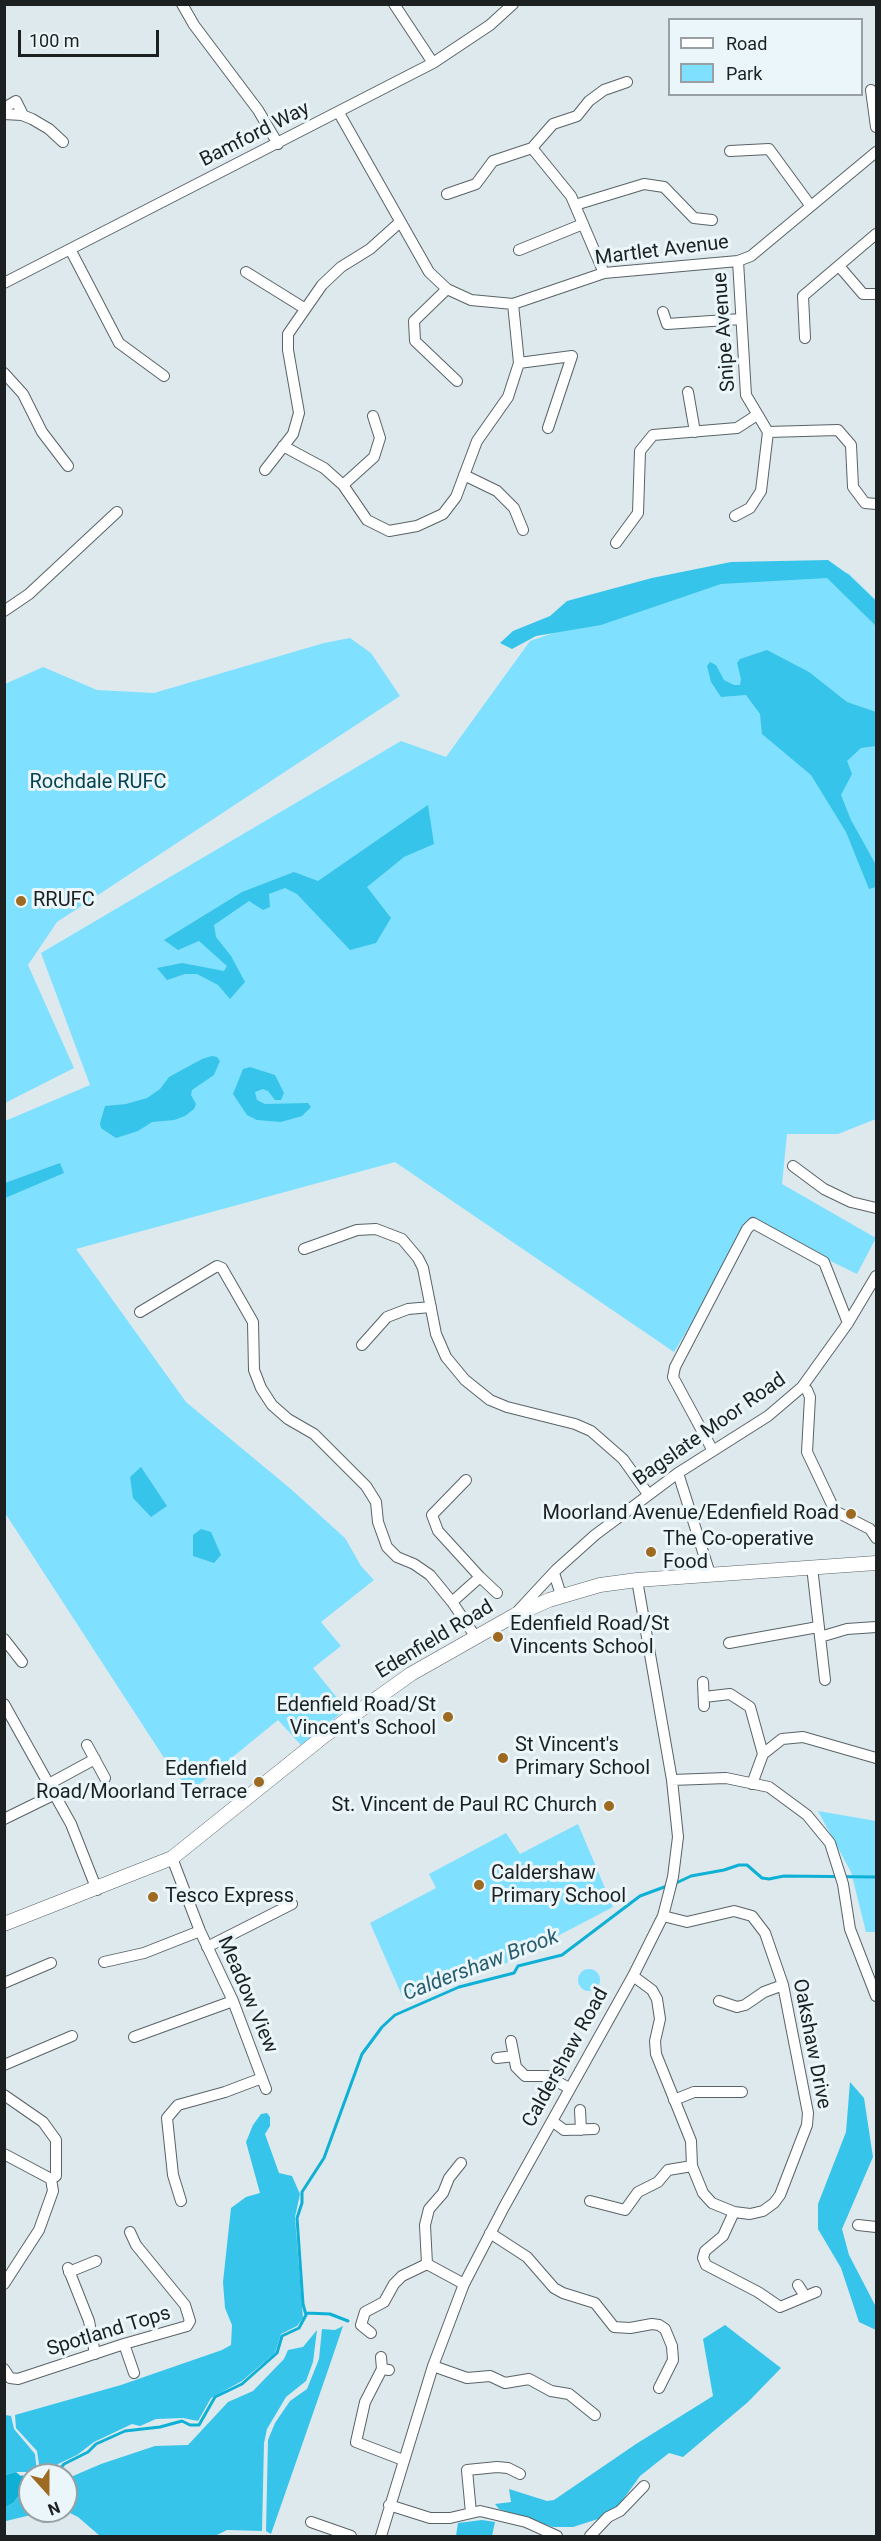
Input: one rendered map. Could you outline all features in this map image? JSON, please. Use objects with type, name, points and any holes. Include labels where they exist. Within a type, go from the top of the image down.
[{"type":"main road","name":"Edenfield Road","points":[[4,1924],[97,1890],[172,1858],[324,1736],[411,1674],[475,1636],[561,1595],[600,1585],[637,1580],[876,1563]]},
{"type":"street","points":[[182,4],[194,25],[258,110],[278,144]]},
{"type":"street","points":[[394,4],[434,63]]},
{"type":"street","name":"Bamford Way","points":[[4,283],[434,63],[489,25],[513,4]]},
{"type":"street","points":[[447,194],[476,184],[493,161],[532,148],[553,124],[577,116],[604,90],[627,82]]},
{"type":"street","points":[[871,90],[876,127]]},
{"type":"street","points":[[4,108],[19,98],[23,115]]},
{"type":"street","name":"Martlet Avenue","points":[[339,113],[429,272],[447,289],[471,300],[513,304],[603,273],[738,261],[751,256],[876,152]]},
{"type":"street","points":[[4,114],[23,115],[42,124],[63,142]]},
{"type":"street","points":[[532,148],[571,196],[603,273]]},
{"type":"street","points":[[730,151],[769,149],[810,205]]},
{"type":"street","points":[[575,205],[644,184],[664,187],[694,218],[712,220]]},
{"type":"street","points":[[265,470],[293,434],[299,413],[288,350],[288,334],[304,308],[328,279],[341,267],[370,249],[399,222]]},
{"type":"street","points":[[519,250],[583,224]]},
{"type":"street","points":[[805,338],[803,296],[876,234]]},
{"type":"street","points":[[70,249],[119,344],[164,376]]},
{"type":"street","name":"Snipe Avenue","points":[[738,261],[746,395],[768,432]]},
{"type":"street","points":[[839,266],[863,294],[876,294]]},
{"type":"street","points":[[246,272],[304,308]]},
{"type":"street","points":[[447,289],[414,321],[416,341],[457,381]]},
{"type":"street","points":[[283,446],[324,468],[343,485],[367,519],[389,531],[417,526],[443,514],[456,497],[477,441],[508,397],[519,363],[513,304]]},
{"type":"street","points":[[663,312],[667,324],[741,320]]},
{"type":"street","points":[[548,428],[572,356],[574,343]]},
{"type":"street","points":[[519,363],[572,356]]},
{"type":"street","points":[[4,374],[23,394],[42,432],[68,466]]},
{"type":"street","points":[[688,392],[694,432]]},
{"type":"street","points":[[343,485],[374,456],[380,438],[373,416]]},
{"type":"street","points":[[616,543],[638,513],[640,451],[653,435],[737,428],[758,416]]},
{"type":"street","points":[[735,516],[750,508],[761,491],[768,432],[838,430],[851,445],[853,488],[865,503],[876,504]]},
{"type":"street","points":[[464,475],[497,491],[514,508],[523,530]]},
{"type":"street","points":[[4,611],[29,594],[117,512]]},
{"type":"street","points":[[793,1166],[824,1189],[851,1203],[876,1208]]},
{"type":"street","points":[[713,1451],[674,1377],[675,1367],[747,1230],[753,1223],[824,1262],[848,1323]]},
{"type":"street","points":[[304,1249],[357,1230],[376,1229],[402,1239],[418,1258],[427,1280],[436,1334],[446,1357],[460,1375],[490,1400],[507,1407],[575,1424],[591,1431],[623,1459],[648,1494]]},
{"type":"street","points":[[140,1312],[211,1269],[217,1266],[222,1268],[253,1322],[254,1370],[261,1388],[272,1405],[288,1419],[314,1434],[366,1486],[376,1502],[378,1522],[387,1547],[397,1557],[414,1564],[430,1575],[475,1636]]},
{"type":"street","name":"Bagslate Moor Road","points":[[515,1615],[554,1573],[596,1534],[678,1473],[768,1416],[802,1387],[848,1323],[876,1276]]},
{"type":"street","points":[[362,1345],[387,1317],[408,1309],[431,1307]]},
{"type":"street","points":[[802,1387],[807,1389],[810,1397],[807,1452],[835,1511],[870,1529],[876,1538]]},
{"type":"street","points":[[678,1473],[710,1574]]},
{"type":"street","points":[[466,1480],[432,1515],[438,1531],[497,1593]]},
{"type":"street","points":[[812,1567],[825,1680]]},
{"type":"street","points":[[554,1573],[561,1595]]},
{"type":"street","points":[[452,1602],[480,1577]]},
{"type":"street","name":"Caldershaw Road","points":[[381,2536],[433,2366],[464,2284],[569,2088],[633,1976],[663,1916],[673,1877],[678,1837],[672,1780],[637,1580]]},
{"type":"street","points":[[729,1643],[876,1626]]},
{"type":"street","points":[[6,1645],[22,1662]]},
{"type":"street","points":[[703,1682],[704,1701],[730,1694],[750,1707],[763,1754]]},
{"type":"street","points":[[4,1704],[70,1824],[97,1890]]},
{"type":"street","points":[[752,1784],[763,1754],[782,1739],[803,1737],[876,1758]]},
{"type":"street","points":[[87,1745],[105,1778]]},
{"type":"street","points":[[47,1785],[95,1759]]},
{"type":"street","points":[[672,1780],[726,1778],[769,1788],[807,1815],[830,1843],[843,1884],[850,1929],[876,1996]]},
{"type":"street","points":[[4,1819],[53,1796]]},
{"type":"street","name":"Meadow View","points":[[172,1858],[266,2089]]},
{"type":"street","points":[[207,1947],[292,1904]]},
{"type":"street","name":"Oakshaw Drive","points":[[663,1916],[687,1922],[734,1911],[752,1916],[765,1933],[783,1985],[808,2113],[807,2125],[780,2195],[774,2203],[763,2211],[750,2214],[734,2212]]},
{"type":"street","points":[[104,1962],[144,1953],[200,1931]]},
{"type":"street","points":[[4,1983],[51,1963]]},
{"type":"street","points":[[633,1976],[651,1990],[657,1999],[660,2019],[655,2041],[656,2054],[691,2141],[692,2166],[703,2193],[712,2202],[734,2212],[723,2236],[699,2258],[706,2265],[758,2292],[780,2307],[816,2292]]},
{"type":"street","points":[[719,2001],[737,2007],[745,2005],[764,1992],[783,1985]]},
{"type":"street","points":[[134,2037],[232,2001]]},
{"type":"street","points":[[4,2065],[72,2036]]},
{"type":"street","points":[[511,2041],[516,2067],[525,2076],[547,2076],[569,2088]]},
{"type":"street","points":[[497,2058],[514,2056]]},
{"type":"street","name":"Meadow View","points":[[181,2201],[172,2175],[167,2118],[178,2105],[225,2092],[262,2078]]},
{"type":"street","points":[[674,2100],[694,2092],[726,2098],[742,2092]]},
{"type":"street","points":[[4,2095],[43,2122],[56,2140],[56,2176],[51,2179]]},
{"type":"street","points":[[580,2110],[581,2130]]},
{"type":"street","points":[[552,2121],[564,2130],[594,2129]]},
{"type":"street","points":[[4,2154],[51,2179]]},
{"type":"street","points":[[427,2264],[425,2225],[429,2209],[443,2193],[449,2178],[462,2163]]},
{"type":"street","points":[[590,2201],[627,2214],[638,2192],[658,2182],[668,2170],[692,2166]]},
{"type":"street","points":[[4,2284],[39,2230],[53,2190],[51,2179]]},
{"type":"street","points":[[858,2224],[876,2227]]},
{"type":"street","name":"Spotland Tops","points":[[4,2369],[10,2378],[18,2379],[124,2344],[178,2331],[187,2326],[190,2321],[185,2305],[136,2245],[130,2232]]},
{"type":"street","points":[[490,2233],[527,2257],[554,2288],[595,2303],[611,2332],[652,2324],[665,2329],[672,2346],[673,2360],[659,2388]]},
{"type":"street","points":[[95,2354],[88,2321],[68,2270],[96,2261]]},
{"type":"street","points":[[427,2264],[464,2284]]},
{"type":"street","points":[[371,2333],[361,2325],[365,2312],[384,2302],[394,2284],[402,2276],[427,2264]]},
{"type":"street","points":[[798,2285],[805,2296]]},
{"type":"street","points":[[124,2344],[134,2373]]},
{"type":"street","points":[[381,2357],[385,2369],[365,2402],[355,2445],[403,2460]]},
{"type":"street","points":[[433,2366],[467,2378],[490,2376],[506,2383],[529,2379],[551,2391],[569,2394],[594,2415]]},
{"type":"street","points":[[471,2513],[466,2466],[508,2468],[520,2474]]},
{"type":"street","points":[[590,2536],[608,2517],[620,2511],[644,2486]]},
{"type":"street","points":[[389,2505],[430,2518],[450,2518],[480,2511],[492,2513],[526,2522],[551,2535]]},
{"type":"street","points":[[311,2522],[322,2532],[351,2536]]},
{"type":"green space","points":[[848,573],[876,600],[876,1119],[838,1134],[787,1134],[782,1184],[876,1238],[857,1274],[749,1221],[725,1268],[674,1352],[395,1162],[76,1249],[186,1402],[292,1490],[345,1538],[361,1566],[374,1580],[321,1622],[341,1646],[313,1668],[346,1709],[301,1745],[278,1720],[191,1791],[168,1764],[5,1513],[5,1121],[90,1085],[41,953],[401,741],[446,757],[530,641],[715,578]]},
{"type":"green space","name":"Rochdale RUFC","points":[[350,638],[371,653],[400,696],[57,922],[28,965],[74,1068],[5,1103],[5,684],[43,667],[97,690],[154,693],[324,643]]},
{"type":"green space","points":[[818,1811],[876,1821],[876,1932],[866,1932],[851,1872]]},
{"type":"green space","points":[[578,1824],[613,1907],[506,1963],[403,1998],[370,1923],[436,1888],[429,1874],[506,1833],[520,1854]]},
{"type":"green space","points":[[585,1969],[593,1969],[600,1976],[600,1984],[593,1991],[585,1991],[578,1984],[578,1976]]},
{"type":"shaded area","points":[[828,560],[849,575],[876,601],[876,626],[827,578],[721,584],[601,625],[536,636],[512,649],[500,643],[513,631],[550,616],[567,601],[652,578],[731,562]]},
{"type":"shaded area","points":[[767,650],[809,672],[847,702],[876,712],[876,746],[861,748],[847,761],[852,774],[841,795],[851,820],[876,865],[876,887],[869,889],[846,832],[811,775],[762,734],[760,714],[746,695],[721,697],[711,682],[707,666],[710,662],[716,665],[724,680],[740,685],[741,679],[737,663],[740,659]]},
{"type":"shaded area","points":[[428,805],[434,844],[404,857],[367,887],[391,918],[376,943],[350,950],[297,894],[285,888],[269,894],[270,907],[263,910],[249,901],[214,925],[216,937],[231,956],[245,982],[230,999],[218,985],[197,974],[185,974],[167,980],[157,968],[182,963],[224,971],[227,966],[199,941],[178,950],[164,940],[242,892],[294,872],[318,881]]},
{"type":"shaded area","points":[[212,1056],[217,1057],[220,1061],[214,1075],[192,1090],[191,1095],[196,1104],[194,1109],[185,1116],[174,1120],[152,1122],[138,1131],[116,1138],[101,1128],[100,1123],[105,1106],[126,1104],[147,1098],[160,1089],[169,1077]]},
{"type":"shaded area","points":[[250,1067],[275,1075],[284,1093],[281,1100],[275,1100],[268,1091],[263,1089],[255,1092],[257,1100],[265,1104],[308,1103],[311,1107],[302,1116],[281,1122],[257,1120],[247,1115],[233,1094],[243,1069]]},
{"type":"shaded area","points":[[60,1163],[64,1173],[5,1198],[5,1183]]},
{"type":"shaded area","points":[[141,1467],[167,1506],[151,1517],[133,1498],[130,1477]]},
{"type":"shaded area","points":[[201,1529],[211,1532],[221,1555],[214,1563],[193,1556],[193,1535]]},
{"type":"shaded area","points":[[850,2082],[864,2098],[873,2157],[842,2229],[849,2255],[876,2307],[876,2330],[859,2322],[841,2268],[818,2229],[818,2204],[846,2132]]},
{"type":"shaded area","points":[[267,2113],[270,2117],[270,2126],[265,2134],[279,2173],[292,2176],[300,2194],[295,2217],[303,2318],[297,2326],[281,2334],[275,2353],[242,2381],[211,2398],[198,2421],[183,2418],[156,2419],[140,2426],[132,2424],[94,2442],[77,2455],[60,2463],[39,2463],[37,2451],[16,2428],[15,2415],[121,2385],[231,2345],[232,2325],[225,2308],[223,2282],[231,2208],[246,2197],[260,2193],[246,2142],[253,2125],[261,2114]]},
{"type":"shaded area","points":[[725,2325],[781,2368],[748,2402],[683,2457],[669,2453],[640,2476],[617,2508],[601,2518],[573,2527],[553,2527],[499,2509],[495,2504],[511,2502],[509,2489],[547,2501],[554,2500],[636,2444],[713,2396],[703,2339]]},
{"type":"shaded area","points":[[343,2326],[271,2534],[266,2531],[268,2440],[275,2423],[290,2401],[307,2389],[319,2359],[322,2329],[335,2330]]},
{"type":"shaded area","points":[[317,2330],[313,2362],[306,2381],[286,2397],[267,2429],[264,2443],[262,2531],[227,2530],[217,2535],[191,2536],[100,2536],[78,2517],[78,2474],[155,2446],[188,2445],[228,2402],[253,2391],[284,2359],[288,2350],[303,2347]]},
{"type":"shaded area","points":[[5,2415],[11,2416],[14,2429],[35,2454],[36,2463],[18,2463],[18,2472],[5,2475]]},
{"type":"shaded area","points":[[16,2472],[18,2474],[18,2497],[13,2503],[5,2507],[5,2475]]},
{"type":"shaded area","points":[[18,2497],[18,2518],[6,2521],[4,2507],[13,2503]]},
{"type":"shaded area","points":[[482,2520],[495,2522],[492,2536],[456,2536],[458,2523]]},
{"type":"waterway","name":"Caldershaw Brook","points":[[674,1884],[691,1876],[739,1865],[747,1865],[762,1878],[769,1879],[784,1876],[876,1877]]},
{"type":"waterway","name":"Caldershaw Brook","points":[[66,2463],[88,2452],[96,2444],[125,2431],[160,2427],[182,2421],[190,2425],[199,2425],[215,2397],[242,2384],[277,2353],[282,2336],[299,2328],[306,2315],[303,2304],[297,2218],[302,2203],[302,2192],[324,2158],[362,2054],[382,2027],[395,2015],[459,1987],[514,1973],[518,1966],[562,1955],[640,1896],[667,1886]]},
{"type":"waterway","points":[[306,2313],[330,2314],[348,2321]]},
{"type":"place","name":"RRUFC","points":[[21,901]]},
{"type":"place","name":"Moorland Avenue/Edenfield Road","points":[[851,1514]]},
{"type":"place","name":"The Co-operative Food","points":[[651,1552]]},
{"type":"place","name":"Edenfield Road/St Vincents School","points":[[498,1637]]},
{"type":"place","name":"Edenfield Road/St Vincent's School","points":[[448,1717]]},
{"type":"place","name":"St Vincent's Primary School","points":[[503,1758]]},
{"type":"place","name":"Edenfield Road/Moorland Terrace","points":[[259,1782]]},
{"type":"place","name":"St. Vincent de Paul RC Church","points":[[609,1806]]},
{"type":"place","name":"Caldershaw Primary School","points":[[479,1885]]},
{"type":"place","name":"Tesco Express","points":[[153,1897]]}]
